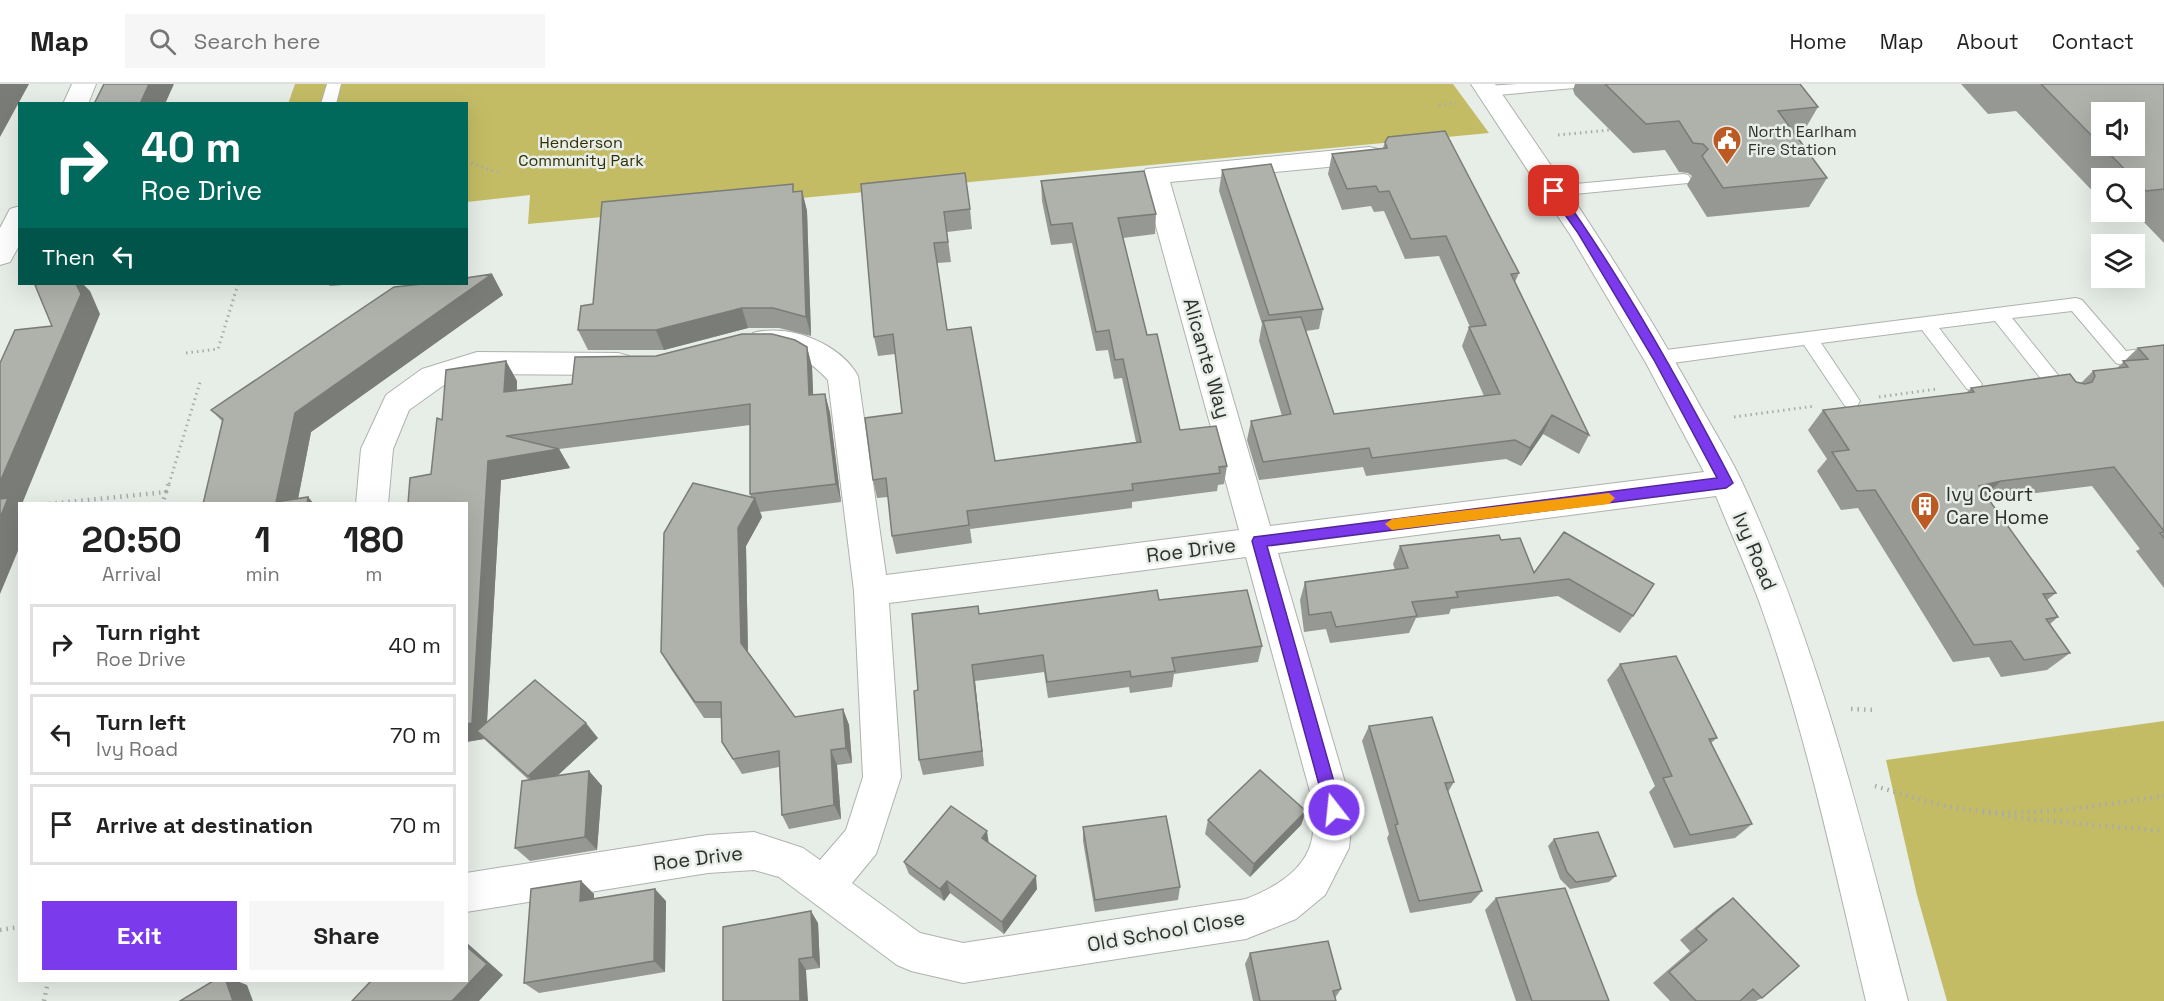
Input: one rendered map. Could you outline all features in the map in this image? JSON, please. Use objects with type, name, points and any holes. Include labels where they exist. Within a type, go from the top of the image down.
[{"type":"street","points":[[76,102],[84,84]]},
{"type":"street","name":"Ivy Road","points":[[1485,88],[1582,231],[1659,358],[1726,483],[1776,602],[1831,778],[1887,1001]]},
{"type":"street","name":"Alicante Way","points":[[1258,541],[1144,176],[1369,155]]},
{"type":"street","points":[[9,246],[18,221]]},
{"type":"street","points":[[738,344],[748,341],[778,341],[810,350],[829,360],[843,376],[871,591],[882,777],[862,841],[823,887]]},
{"type":"street","points":[[372,502],[377,449],[397,403],[433,377],[477,363],[643,363]]},
{"type":"street","name":"Roe Drive","points":[[871,591],[1726,483]]},
{"type":"street","name":"Old School Close","points":[[823,887],[911,951],[963,963],[1246,919],[1282,905],[1311,881],[1330,848],[1334,810],[1258,541]]},
{"type":"street","name":"Roe Drive","points":[[468,893],[708,854],[754,851],[789,861],[823,887]]},
{"type":"lane","points":[[329,102],[334,84]]},
{"type":"lane","points":[[1485,88],[1574,84]]},
{"type":"lane","points":[[1554,191],[1683,179]]},
{"type":"lane","points":[[1659,358],[2076,304],[2122,358],[2164,352]]},
{"type":"lane","points":[[1999,314],[2064,395]]},
{"type":"lane","points":[[1926,323],[1973,384]]},
{"type":"lane","points":[[1809,339],[1851,401]]},
{"type":"path","points":[[1519,139],[1610,130]]},
{"type":"path","points":[[468,162],[502,174]]},
{"type":"path","points":[[186,353],[218,349],[238,285]]},
{"type":"path","points":[[163,502],[201,379]]},
{"type":"path","points":[[68,502],[166,492]]},
{"type":"path","points":[[1831,778],[1865,784],[1947,806],[2027,819],[2164,831]]},
{"type":"path","points":[[1947,806],[1995,811],[2049,812],[2164,796]]},
{"type":"path","points":[[0,930],[18,927]]},
{"type":"path","points":[[44,1001],[48,982]]},
{"type":"green space","name":"Henderson Community Park","points":[[295,84],[1453,84],[1489,133],[528,224],[530,195],[468,202],[468,102],[289,102]]},
{"type":"green space","points":[[2164,721],[2164,1001],[1947,1001],[1917,895],[1886,760]]},
{"type":"building","points":[[104,84],[149,84],[141,102],[95,102]]},
{"type":"building","points":[[1605,84],[1800,84],[1818,107],[1778,111],[1827,178],[1723,188],[1702,156],[1708,149],[1703,144],[1693,143],[1679,121],[1646,124]]},
{"type":"building","points":[[2041,84],[2164,84],[2164,189],[2146,191],[2145,168],[2123,168],[2112,156],[2145,156],[2145,102],[2091,102],[2091,135]]},
{"type":"building","points":[[1445,131],[1519,273],[1511,274],[1589,435],[1552,415],[1530,448],[1515,440],[1372,458],[1369,448],[1263,462],[1251,421],[1291,414],[1263,321],[1301,317],[1334,414],[1500,394],[1469,327],[1486,325],[1446,236],[1411,239],[1389,191],[1379,192],[1376,186],[1347,189],[1332,154],[1387,148],[1385,142],[1388,137]]},
{"type":"building","points":[[1271,164],[1323,309],[1269,315],[1222,170]]},
{"type":"building","points":[[1144,171],[1156,214],[1118,218],[1147,335],[1157,334],[1180,430],[1216,426],[1227,466],[1219,467],[1220,473],[1132,484],[1133,490],[967,511],[969,525],[892,536],[886,478],[873,480],[865,418],[902,413],[893,334],[874,337],[861,184],[965,173],[970,209],[944,212],[948,242],[934,243],[947,330],[971,327],[995,461],[1141,442],[1123,359],[1115,360],[1109,330],[1096,332],[1072,223],[1051,225],[1041,181]]},
{"type":"building","points":[[793,184],[793,192],[802,191],[806,317],[773,308],[742,308],[656,330],[578,330],[581,306],[593,304],[602,202]]},
{"type":"building","points":[[492,274],[295,413],[276,502],[203,502],[223,419],[211,410],[394,287],[468,285],[468,278]]},
{"type":"building","points":[[35,285],[76,285],[81,294],[0,482],[0,363],[15,330],[52,326]]},
{"type":"building","points":[[742,334],[772,334],[795,340],[807,347],[809,395],[825,394],[836,484],[750,494],[750,404],[506,436],[559,449],[488,461],[472,723],[468,724],[468,502],[408,502],[410,478],[431,474],[437,418],[442,420],[446,370],[506,361],[504,392],[572,384],[575,357],[656,356]]},
{"type":"building","name":"Ivy Court Care Home","points":[[2164,345],[2164,531],[2114,467],[2001,481],[1979,486],[2056,593],[2043,594],[2058,617],[2046,619],[2070,653],[2024,660],[2011,641],[1974,645],[1875,490],[1857,491],[1832,452],[1849,450],[1823,410],[1974,392],[1971,388],[2070,374],[2076,382],[2085,384],[2092,382],[2095,376],[2093,371],[2128,367],[2123,361],[2148,359],[2138,348]]},
{"type":"building","points":[[693,483],[755,498],[738,528],[741,643],[795,717],[843,709],[846,748],[831,750],[834,805],[782,815],[779,751],[733,759],[722,742],[721,702],[695,702],[661,652],[664,533]]},
{"type":"building","points":[[308,497],[307,502],[276,502]]},
{"type":"building","points":[[8,498],[0,518],[0,499]]},
{"type":"building","points":[[1564,532],[1654,584],[1633,616],[1569,579],[1456,592],[1458,597],[1412,602],[1417,616],[1336,627],[1331,612],[1309,615],[1305,582],[1408,568],[1400,546],[1499,535],[1501,540],[1520,538],[1534,573]]},
{"type":"building","points":[[1157,590],[1159,600],[1247,590],[1262,646],[1172,658],[1175,671],[1131,677],[1130,671],[1047,682],[1043,655],[972,665],[982,751],[919,760],[914,691],[918,690],[912,614],[978,606],[979,614]]},
{"type":"building","points":[[1676,656],[1717,738],[1709,739],[1752,824],[1690,835],[1663,778],[1672,776],[1620,664]]},
{"type":"building","points":[[535,680],[586,723],[528,776],[477,731]]},
{"type":"building","points":[[1432,717],[1454,782],[1445,783],[1482,891],[1419,901],[1395,825],[1398,824],[1369,726]]},
{"type":"building","points":[[1260,770],[1306,811],[1254,864],[1208,820]]},
{"type":"building","points":[[589,771],[585,837],[515,848],[522,781]]},
{"type":"building","points":[[951,806],[987,831],[982,838],[1036,876],[1002,922],[947,881],[940,889],[904,862]]},
{"type":"building","points":[[1166,816],[1180,887],[1095,900],[1083,827]]},
{"type":"building","points":[[1598,832],[1616,876],[1576,882],[1567,872],[1554,839]]},
{"type":"building","points":[[581,881],[580,901],[655,889],[654,961],[524,983],[531,889]]},
{"type":"building","points":[[1565,888],[1609,1001],[1532,1001],[1496,898]]},
{"type":"building","points":[[1733,898],[1799,966],[1762,998],[1753,989],[1740,1001],[1696,1001],[1669,972],[1707,940],[1696,929]]},
{"type":"building","points":[[811,911],[813,957],[799,959],[800,1001],[723,1001],[723,927]]},
{"type":"building","points":[[1328,941],[1341,989],[1333,991],[1336,1001],[1260,1001],[1250,953]]},
{"type":"building","points":[[468,948],[487,964],[452,1001],[352,1001],[370,982],[468,982]]},
{"type":"building","points":[[211,982],[226,982],[233,1001],[180,1001]]},
{"type":"slow traffic","points":[[1392,524],[1609,498]]},
{"type":"place","name":"North Earlham Fire Station","points":[[1727,166]]},
{"type":"place","name":"Ivy Court Care Home","points":[[1925,532]]},
{"type":"route","points":[[1334,810],[1258,541],[1726,483],[1659,358],[1582,231],[1554,191]]}]
